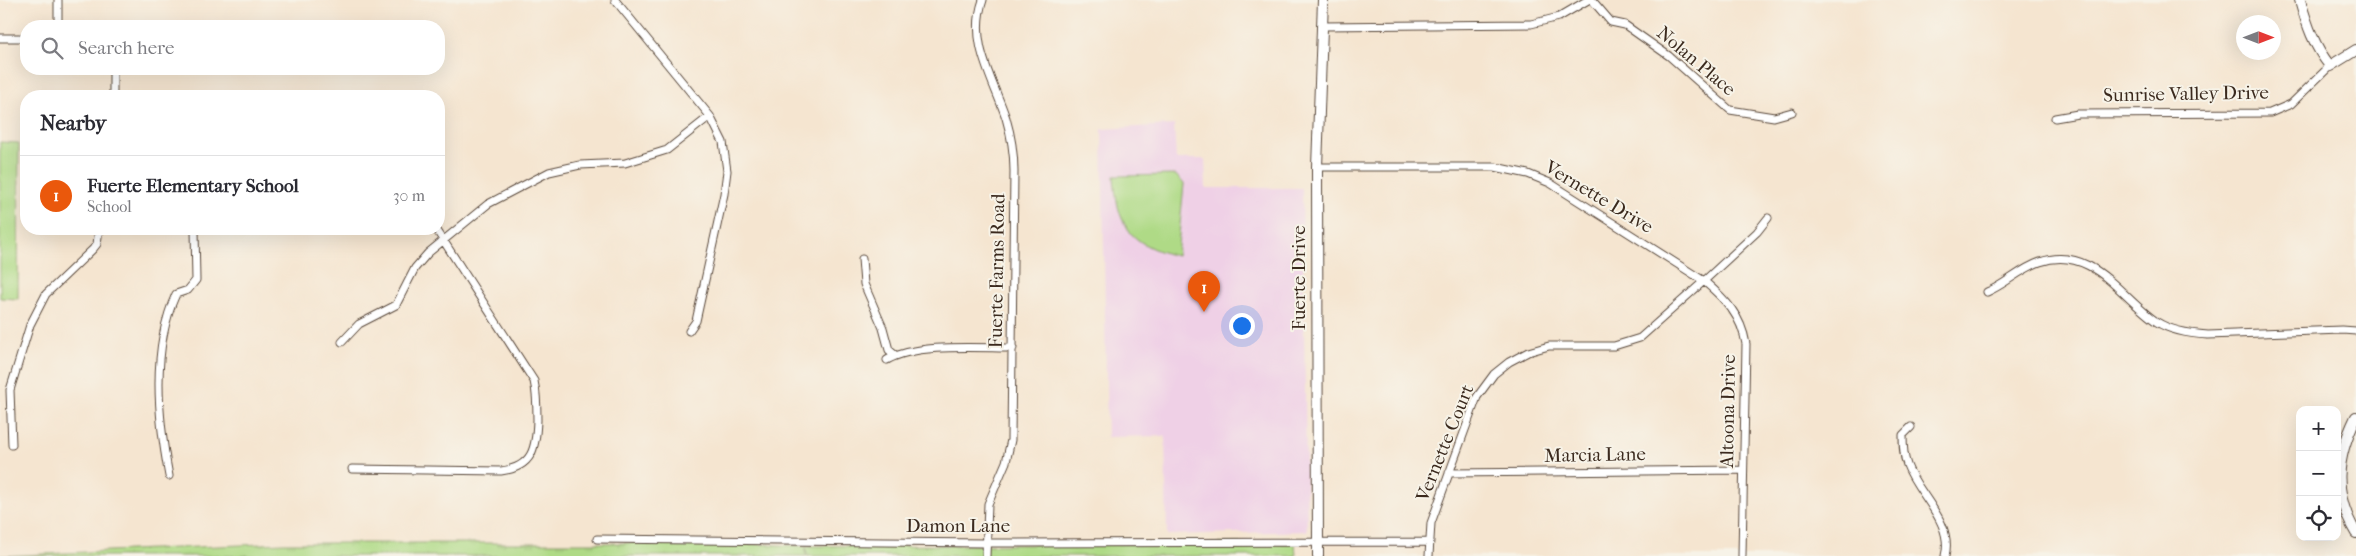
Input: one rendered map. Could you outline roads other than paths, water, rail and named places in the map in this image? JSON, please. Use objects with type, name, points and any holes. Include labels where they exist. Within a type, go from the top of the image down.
[{"type":"street","points":[[58,0],[58,20]]},
{"type":"street","points":[[615,0],[710,116],[720,133],[725,152],[724,194],[696,321],[689,331]]},
{"type":"street","name":"Fuerte Farms Road","points":[[983,0],[978,18],[978,35],[989,77],[1006,118],[1014,160],[1011,440],[1006,462],[988,504],[986,556]]},
{"type":"street","name":"Fuerte Drive","points":[[1318,556],[1317,167],[1323,0]]},
{"type":"street","points":[[1323,26],[1531,24],[1559,17],[1588,0]]},
{"type":"street","name":"Nolan Place","points":[[1592,0],[1611,22],[1625,25],[1669,56],[1730,110],[1774,117],[1792,112]]},
{"type":"street","points":[[2300,0],[2318,51],[2330,66]]},
{"type":"street","points":[[0,38],[20,38]]},
{"type":"street","name":"Sunrise Valley Drive","points":[[2055,118],[2078,114],[2270,113],[2291,104],[2330,66],[2356,50]]},
{"type":"street","points":[[113,75],[113,90]]},
{"type":"street","points":[[342,342],[358,324],[396,305],[415,268],[442,240],[488,204],[549,172],[580,165],[625,163],[667,150],[710,116]]},
{"type":"street","name":"Vernette Drive","points":[[1317,167],[1483,167],[1509,169],[1528,174],[1550,183],[1704,282]]},
{"type":"street","name":"Vernette Court","points":[[1429,556],[1431,523],[1477,397],[1488,381],[1502,367],[1519,356],[1544,347],[1614,346],[1640,338],[1704,282],[1757,232],[1768,218]]},
{"type":"street","points":[[12,445],[10,390],[30,325],[46,294],[86,259],[96,244],[98,235]]},
{"type":"street","points":[[169,476],[162,435],[159,369],[168,312],[176,294],[188,290],[196,280],[195,235]]},
{"type":"street","points":[[352,469],[501,471],[519,466],[534,452],[536,443],[537,395],[534,381],[439,235]]},
{"type":"street","points":[[862,259],[864,284],[880,320],[889,350],[895,355]]},
{"type":"street","points":[[1987,292],[2000,287],[2019,272],[2042,262],[2069,260],[2095,269],[2111,280],[2131,302],[2157,322],[2187,332],[2208,335],[2356,331]]},
{"type":"street","name":"Altoona Drive","points":[[1704,282],[1727,301],[1738,317],[1744,335],[1742,556]]},
{"type":"street","points":[[887,360],[895,355],[939,348],[1012,348]]},
{"type":"street","points":[[2356,417],[2344,441],[2339,468],[2341,495],[2349,521],[2356,533]]},
{"type":"street","points":[[1910,427],[1903,435],[1905,459],[1915,482],[1943,527],[1948,541],[1945,556]]},
{"type":"street","name":"Marcia Lane","points":[[1449,473],[1742,470]]},
{"type":"street","name":"Damon Lane","points":[[597,539],[986,543],[1318,543]]},
{"type":"street","points":[[1318,543],[1429,542]]},
{"type":"place","name":"Fuerte Elementary School","points":[[1204,312]]}]
